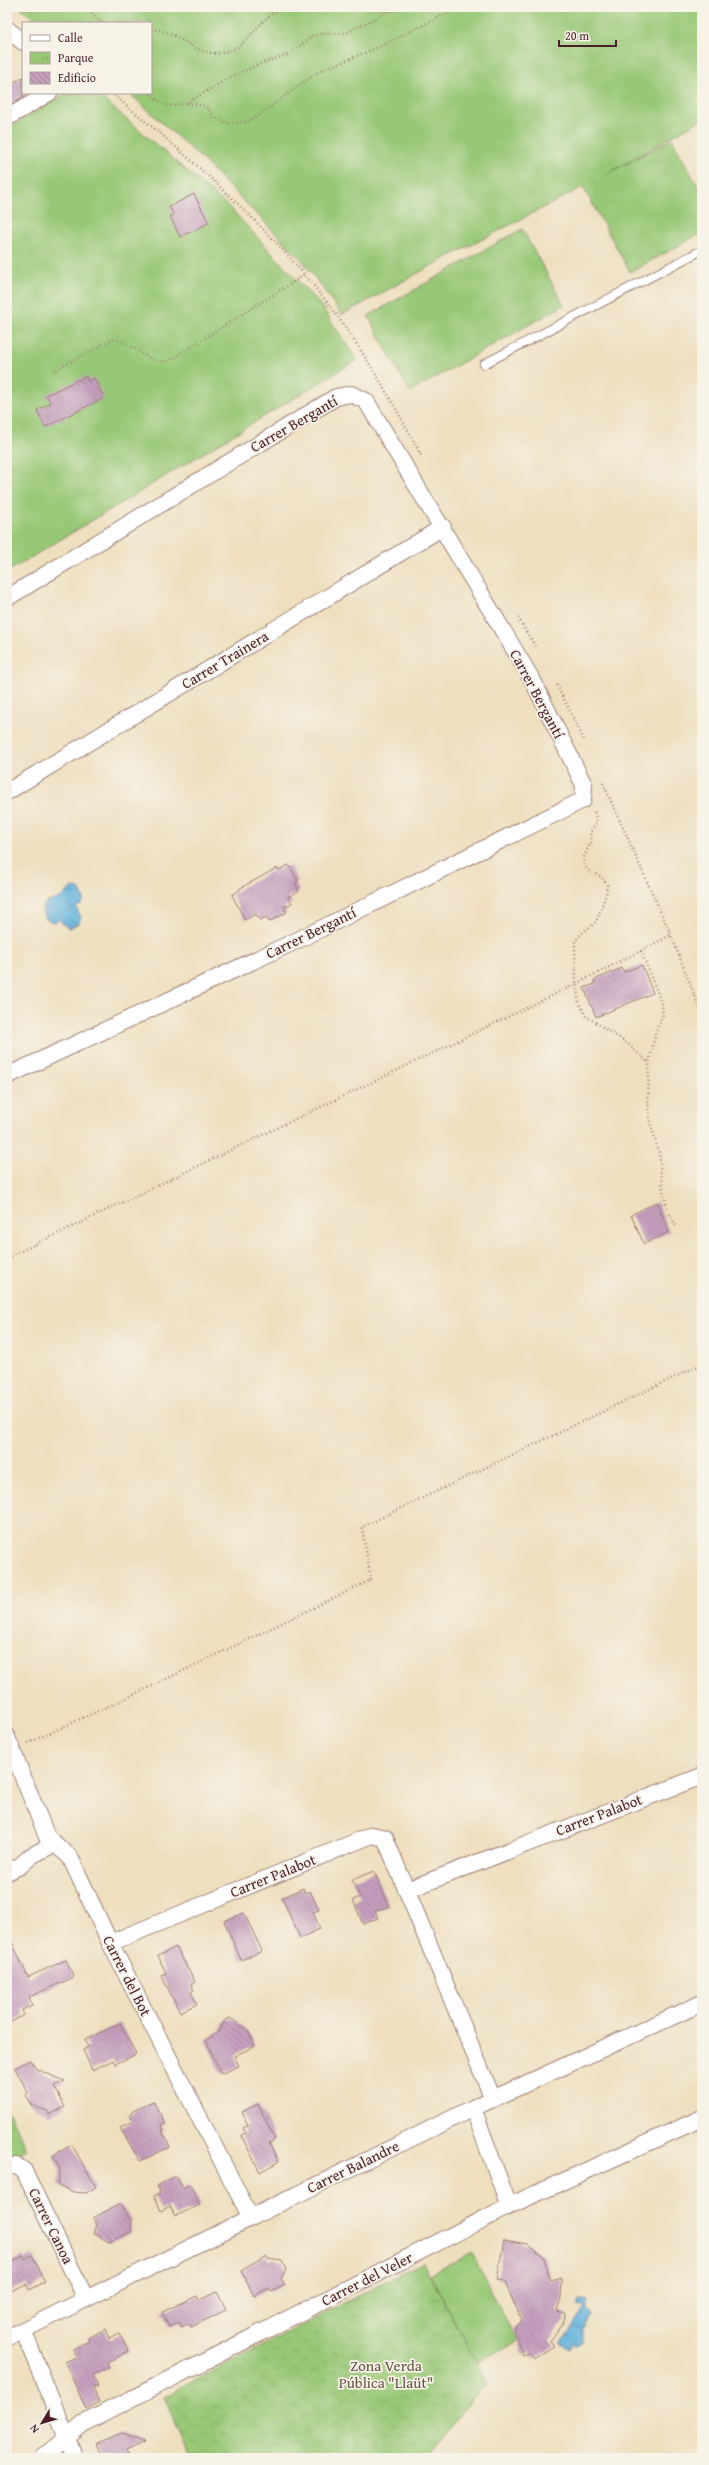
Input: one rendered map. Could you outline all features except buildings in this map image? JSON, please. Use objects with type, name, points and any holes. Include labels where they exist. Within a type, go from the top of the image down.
[{"type":"street","points":[[7,29],[22,41]]},
{"type":"street","points":[[7,118],[47,94]]},
{"type":"street","name":"Carrer Bergantí","points":[[7,598],[336,397],[351,394],[366,401],[443,527],[533,681],[584,785],[583,800],[300,939],[7,1076]]},
{"type":"street","name":"Carrer Trainera","points":[[7,792],[443,527]]},
{"type":"street","name":"Carrer del Bot","points":[[10,1743],[47,1837],[54,1844],[64,1850],[70,1857],[110,1943],[251,2218]]},
{"type":"street","name":"Carrer Palabot","points":[[407,1890],[702,1776]]},
{"type":"street","name":"Carrer Palabot","points":[[110,1943],[372,1835],[385,1838],[493,2099]]},
{"type":"street","points":[[7,1872],[20,1866],[31,1856],[54,1844]]},
{"type":"street","name":"Carrer Balandre","points":[[7,2338],[473,2108],[702,2003]]},
{"type":"street","points":[[473,2108],[509,2206]]},
{"type":"street","name":"Carrer del Veler","points":[[42,2458],[84,2423],[509,2206],[702,2118]]},
{"type":"street","name":"Carrer Canoa","points":[[7,2168],[19,2166],[24,2171],[86,2298]]},
{"type":"street","points":[[23,2330],[75,2458]]},
{"type":"lane","points":[[484,364],[702,250]]},
{"type":"path","points":[[87,7],[89,11],[101,22]]},
{"type":"path","points":[[152,30],[167,34],[201,50],[221,53],[244,43],[270,16],[280,10],[295,7]]},
{"type":"path","points":[[152,94],[154,98],[165,105],[172,106],[187,103],[234,75],[290,54],[312,36],[319,34],[346,33],[397,7]]},
{"type":"path","points":[[187,103],[204,106],[215,118],[227,123],[245,122],[255,118],[318,72],[381,46],[460,7]]},
{"type":"path","points":[[54,371],[113,339],[126,343],[155,362],[169,361],[304,275]]},
{"type":"path","points":[[583,800],[596,817],[595,827],[590,832],[591,842],[584,857],[584,865],[587,870],[598,873],[607,885],[605,900],[596,922],[575,941],[576,984],[579,1002],[586,1016],[627,1044],[649,1063]]},
{"type":"path","points":[[7,1258],[576,984],[671,935]]},
{"type":"path","points":[[641,951],[662,1004],[663,1014],[656,1031],[649,1063],[650,1122],[659,1153],[662,1184],[667,1209],[677,1228]]},
{"type":"path","points":[[10,1743],[131,1696],[372,1580],[362,1527],[702,1364]]},
{"type":"green space","points":[[19,7],[702,7],[702,119],[607,174],[672,139],[702,194],[702,233],[630,272],[583,187],[429,267],[342,315],[303,261],[202,159],[130,94],[152,94],[152,22],[38,22]]},
{"type":"green space","points":[[64,94],[97,94],[230,208],[322,307],[357,360],[7,572],[7,129]]},
{"type":"green space","points":[[522,229],[564,305],[410,392],[368,316]]},
{"type":"green space","points":[[7,2109],[27,2149],[7,2160]]},
{"type":"green space","points":[[472,2253],[517,2341],[476,2363],[430,2274]]},
{"type":"green space","name":"Zona Verda Pública \"Llaüt\"","points":[[423,2262],[488,2384],[473,2397],[428,2458],[190,2458],[164,2397]]},
{"type":"water","points":[[71,888],[79,889],[84,898],[82,904],[76,908],[81,917],[79,923],[69,928],[59,919],[55,922],[47,920],[42,909],[45,903],[62,897]]},
{"type":"water","points":[[580,2299],[589,2301],[587,2311],[592,2315],[583,2330],[583,2341],[578,2345],[573,2345],[570,2350],[561,2344],[585,2307],[578,2305]]}]
